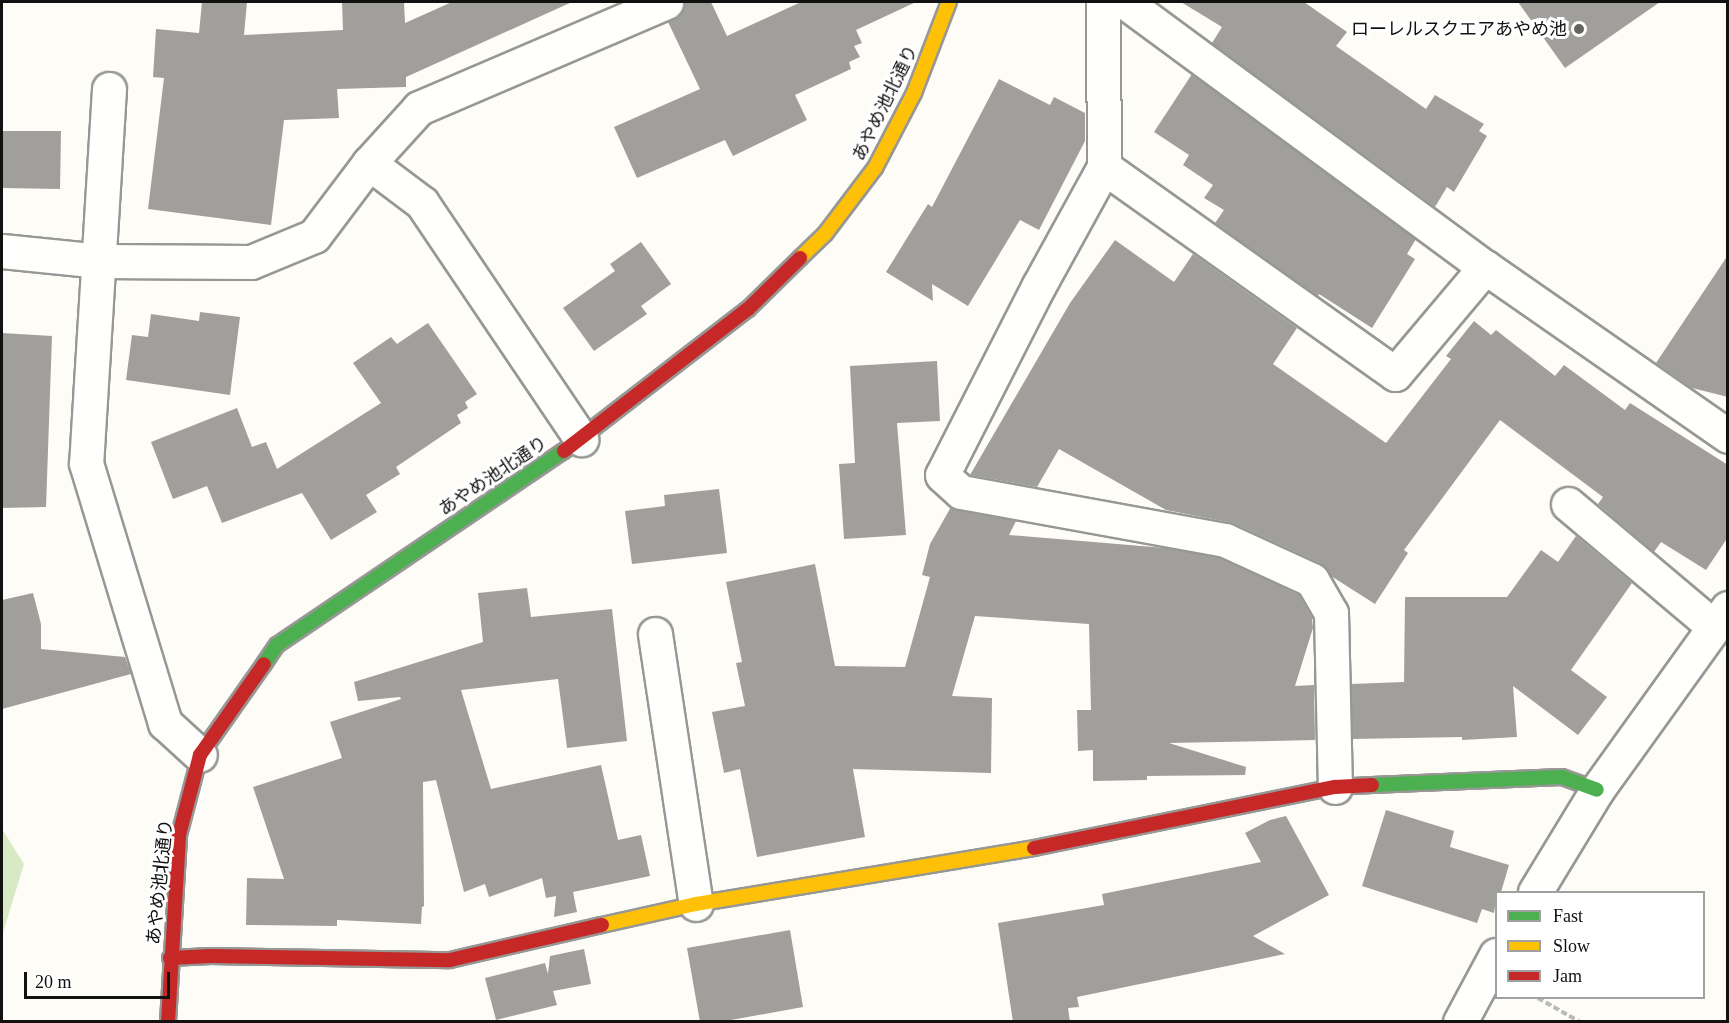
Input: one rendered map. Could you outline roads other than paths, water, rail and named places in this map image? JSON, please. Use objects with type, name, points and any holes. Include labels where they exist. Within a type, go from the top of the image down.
[{"type":"street","points":[[2,251],[100,261],[251,262],[314,236],[369,163],[419,108],[666,2]]},
{"type":"street","name":"あやめ池北通り","points":[[168,1022],[178,835],[200,755],[277,645],[580,439],[748,309],[825,234],[880,158],[914,93],[949,2]]},
{"type":"street","points":[[1103,2],[1104,168],[1040,285],[942,475],[962,492],[1225,540],[1312,580],[1331,613],[1335,787]]},
{"type":"street","points":[[1125,2],[1485,267],[1728,436]]},
{"type":"street","points":[[109,89],[86,463],[165,723],[200,755]]},
{"type":"street","points":[[369,163],[422,203],[580,439]]},
{"type":"street","points":[[1104,168],[1395,374],[1485,267]]},
{"type":"street","points":[[1536,891],[1597,790],[1721,617],[1568,504]]},
{"type":"street","points":[[655,634],[696,904]]},
{"type":"street","points":[[170,958],[211,956],[450,960],[696,904],[1076,841],[1335,787],[1563,777],[1597,790]]},
{"type":"street","points":[[1460,1022],[1495,959]]},
{"type":"place","name":"ローレルスクエアあやめ池","points":[[1579,29]]}]
